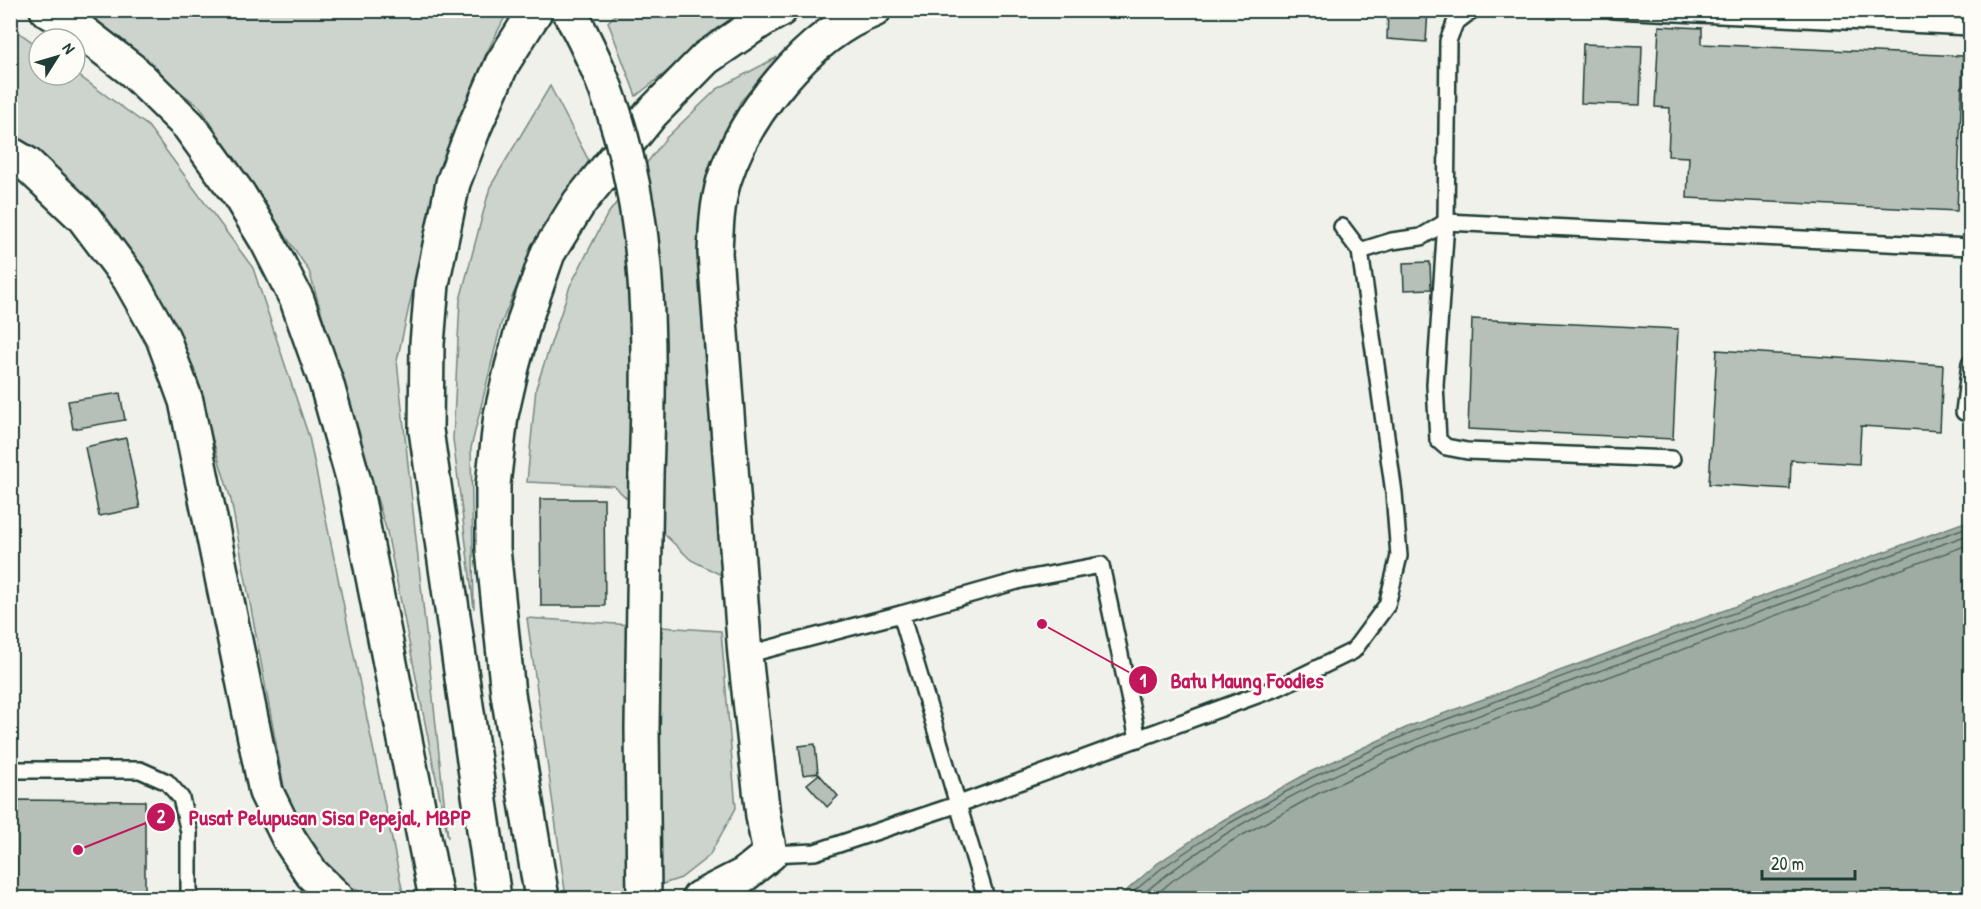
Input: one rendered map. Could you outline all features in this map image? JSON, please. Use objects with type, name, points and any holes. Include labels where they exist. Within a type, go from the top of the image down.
[{"type":"main road","points":[[47,10],[72,24],[133,71],[189,126],[239,195],[267,241],[297,300],[326,382],[355,485],[436,898]]},
{"type":"main road","points":[[494,898],[426,430],[427,344],[432,284],[453,183],[502,64],[536,10]]},
{"type":"main road","points":[[568,10],[580,28],[612,103],[628,160],[640,224],[650,375],[642,728],[644,898]]},
{"type":"main road","points":[[542,898],[508,694],[493,549],[493,485],[501,414],[512,367],[525,319],[548,253],[579,203],[651,114],[706,58],[780,10]]},
{"type":"main road","points":[[699,898],[744,874],[770,854],[763,816],[745,655],[715,253],[716,218],[724,182],[734,154],[746,129],[769,96],[822,39],[859,16],[874,10]]},
{"type":"main road","points":[[10,154],[27,164],[84,218],[129,278],[163,338],[186,401],[266,792],[289,839],[312,874],[337,898]]},
{"type":"lane","points":[[1472,10],[1455,23],[1448,41],[1446,222],[1435,384],[1438,440],[1446,447],[1467,451],[1672,459]]},
{"type":"lane","points":[[1613,10],[1971,27]]},
{"type":"lane","points":[[1360,251],[1392,241],[1421,237],[1446,222],[1971,247]]},
{"type":"lane","points":[[770,854],[815,852],[958,804],[1279,687],[1353,651],[1388,605],[1399,556],[1394,493],[1360,251],[1342,227]]},
{"type":"lane","points":[[1964,412],[1971,363]]},
{"type":"lane","points":[[745,655],[1022,580],[1101,565],[1138,739]]},
{"type":"lane","points":[[901,614],[986,898]]},
{"type":"lane","points":[[12,770],[140,770],[167,782],[181,798],[189,832],[189,898]]},
{"type":"shaded area","points":[[74,11],[508,11],[485,56],[435,189],[397,361],[448,838],[387,532],[309,271],[200,107]]},
{"type":"shaded area","points":[[619,11],[758,11],[674,66],[636,96],[608,22]]},
{"type":"shaded area","points":[[10,26],[27,38],[27,87],[87,87],[87,82],[148,126],[253,268],[309,437],[404,898],[369,898],[334,876],[291,825],[231,500],[180,332],[93,210],[11,138]]},
{"type":"shaded area","points":[[787,52],[740,102],[716,169],[725,577],[691,560],[614,486],[527,482],[536,388],[570,286],[607,215],[666,138],[717,89]]},
{"type":"shaded area","points":[[550,86],[589,161],[532,249],[501,324],[471,448],[474,609],[453,439],[460,300],[490,187]]},
{"type":"shaded area","points":[[527,618],[721,631],[736,808],[709,856],[681,878],[621,898],[566,898]]},
{"type":"water","points":[[1970,520],[1970,898],[1118,898],[1158,863],[1218,823],[1308,773],[1410,726]]},
{"type":"building","points":[[1388,10],[1428,10],[1426,42],[1387,39]]},
{"type":"building","points":[[1659,26],[1702,28],[1702,44],[1963,56],[1957,211],[1687,198],[1689,157],[1668,156],[1670,108],[1655,107]]},
{"type":"building","points":[[1583,44],[1642,46],[1640,105],[1581,103]]},
{"type":"building","points":[[1430,262],[1431,289],[1404,290],[1403,263]]},
{"type":"building","points":[[1472,319],[1678,329],[1673,439],[1468,429]]},
{"type":"building","points":[[1717,350],[1943,365],[1940,431],[1861,426],[1859,464],[1791,460],[1790,489],[1709,484]]},
{"type":"building","points":[[120,393],[125,420],[73,429],[68,401]]},
{"type":"building","points":[[126,438],[140,508],[99,516],[85,447]]},
{"type":"building","points":[[540,499],[604,499],[605,606],[541,606]]},
{"type":"building","points":[[815,744],[818,773],[803,775],[799,746]]},
{"type":"building","points":[[819,774],[838,796],[827,807],[807,784]]},
{"type":"building","points":[[10,800],[145,801],[145,898],[10,898]]},
{"type":"place","name":"Batu Maung Foodies","points":[[1042,624]]},
{"type":"place","name":"Pusat Pelupusan Sisa Pepejal, MBPP","points":[[78,850]]}]
